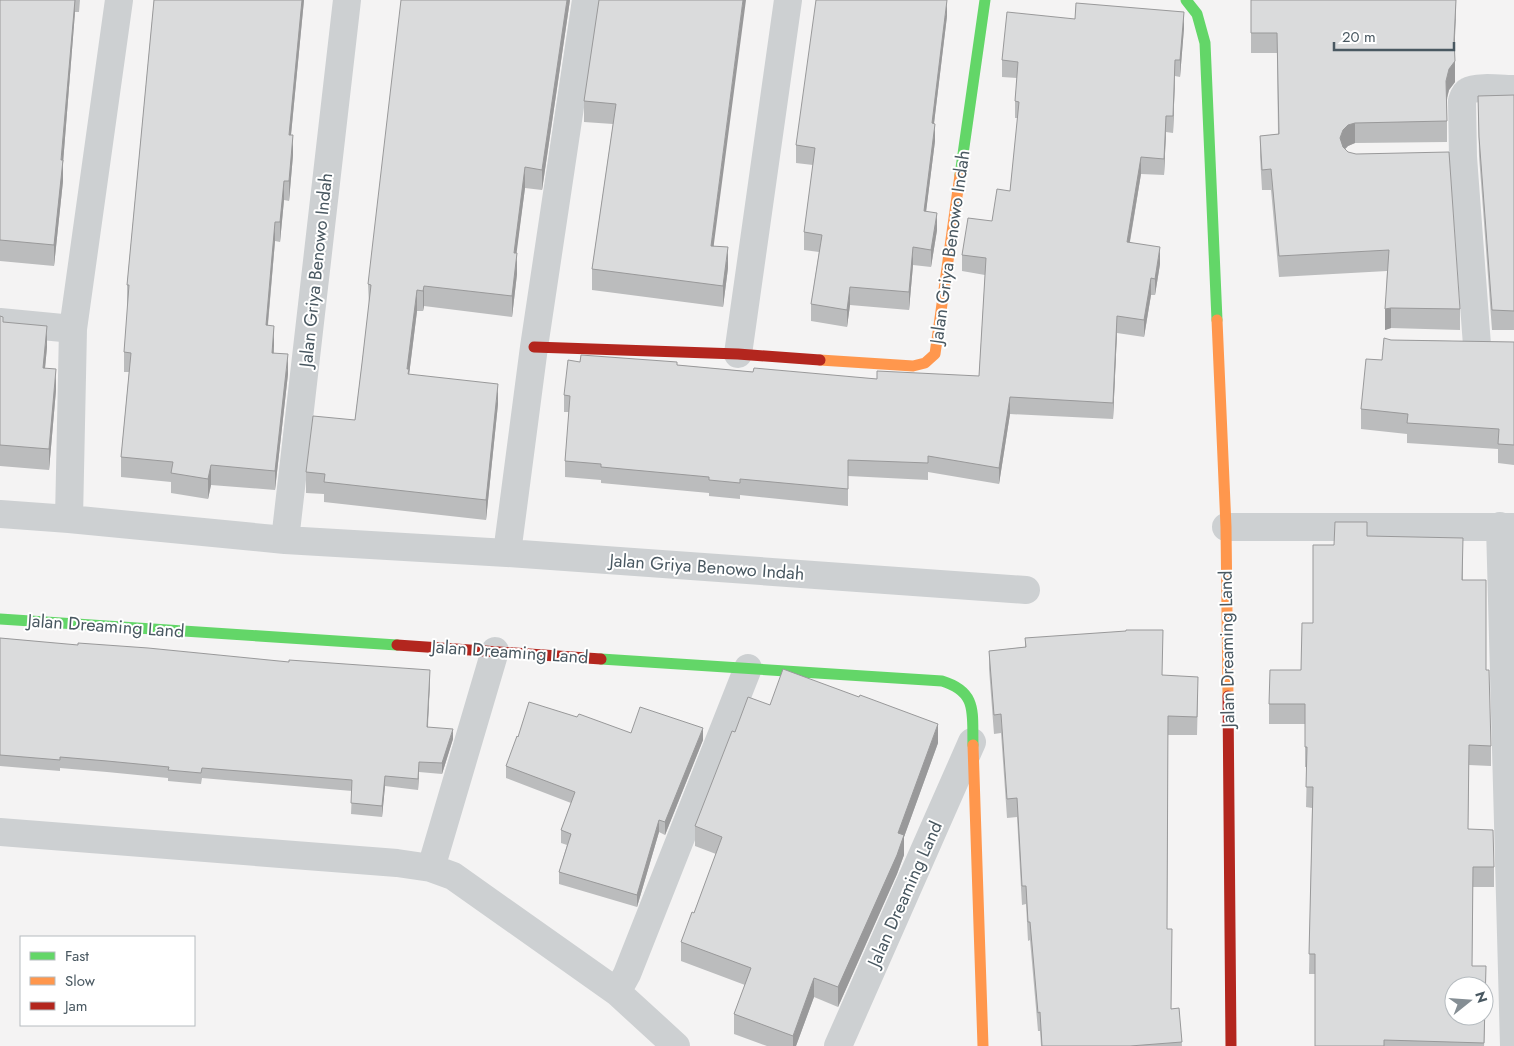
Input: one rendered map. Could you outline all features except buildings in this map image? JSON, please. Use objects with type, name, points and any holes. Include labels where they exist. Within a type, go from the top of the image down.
[{"type":"street","points":[[69,519],[73,329],[119,0]]},
{"type":"street","name":"Jalan Griya Benowo Indah","points":[[285,540],[347,0]]},
{"type":"street","points":[[508,553],[534,347],[586,0]]},
{"type":"street","points":[[738,354],[788,0]]},
{"type":"street","name":"Jalan Griya Benowo Indah","points":[[534,347],[738,354],[913,366],[930,361],[935,354],[985,0]]},
{"type":"street","points":[[1186,0],[1192,4],[1201,22],[1205,43],[1226,527],[1507,526],[1514,1046]]},
{"type":"street","points":[[1478,345],[1463,157],[1462,102],[1464,95],[1474,89],[1514,89]]},
{"type":"street","points":[[1434,158],[1463,157]]},
{"type":"street","points":[[0,322],[73,329]]},
{"type":"street","points":[[1449,345],[1505,346]]},
{"type":"street","name":"Jalan Griya Benowo Indah","points":[[0,514],[285,540],[508,553],[1026,590]]},
{"type":"street","name":"Jalan Dreaming Land","points":[[1226,527],[1231,1046]]},
{"type":"street","name":"Jalan Dreaming Land","points":[[0,620],[942,681],[957,685],[969,697],[972,713],[983,1046]]},
{"type":"street","points":[[431,868],[495,651]]},
{"type":"street","points":[[617,992],[626,974],[748,668]]},
{"type":"street","name":"Jalan Dreaming Land","points":[[838,1046],[972,742]]},
{"type":"street","points":[[0,832],[397,862],[431,868],[452,876],[617,992],[676,1046]]},
{"type":"traffic: fast","points":[[960,175],[985,0]]},
{"type":"traffic: fast","points":[[1186,0],[1197,14],[1205,43],[1217,320]]},
{"type":"traffic: fast","points":[[0,619],[397,645]]},
{"type":"traffic: fast","points":[[601,659],[942,681],[962,691],[971,705],[973,745]]},
{"type":"traffic: slow","points":[[820,360],[913,366],[925,363],[935,354],[960,175]]},
{"type":"traffic: slow","points":[[1217,320],[1226,527],[1228,696]]},
{"type":"traffic: slow","points":[[973,745],[983,1046]]},
{"type":"traffic: jam","points":[[534,347],[738,354],[820,360]]},
{"type":"traffic: jam","points":[[397,645],[601,659]]},
{"type":"traffic: jam","points":[[1228,696],[1231,1046]]}]
